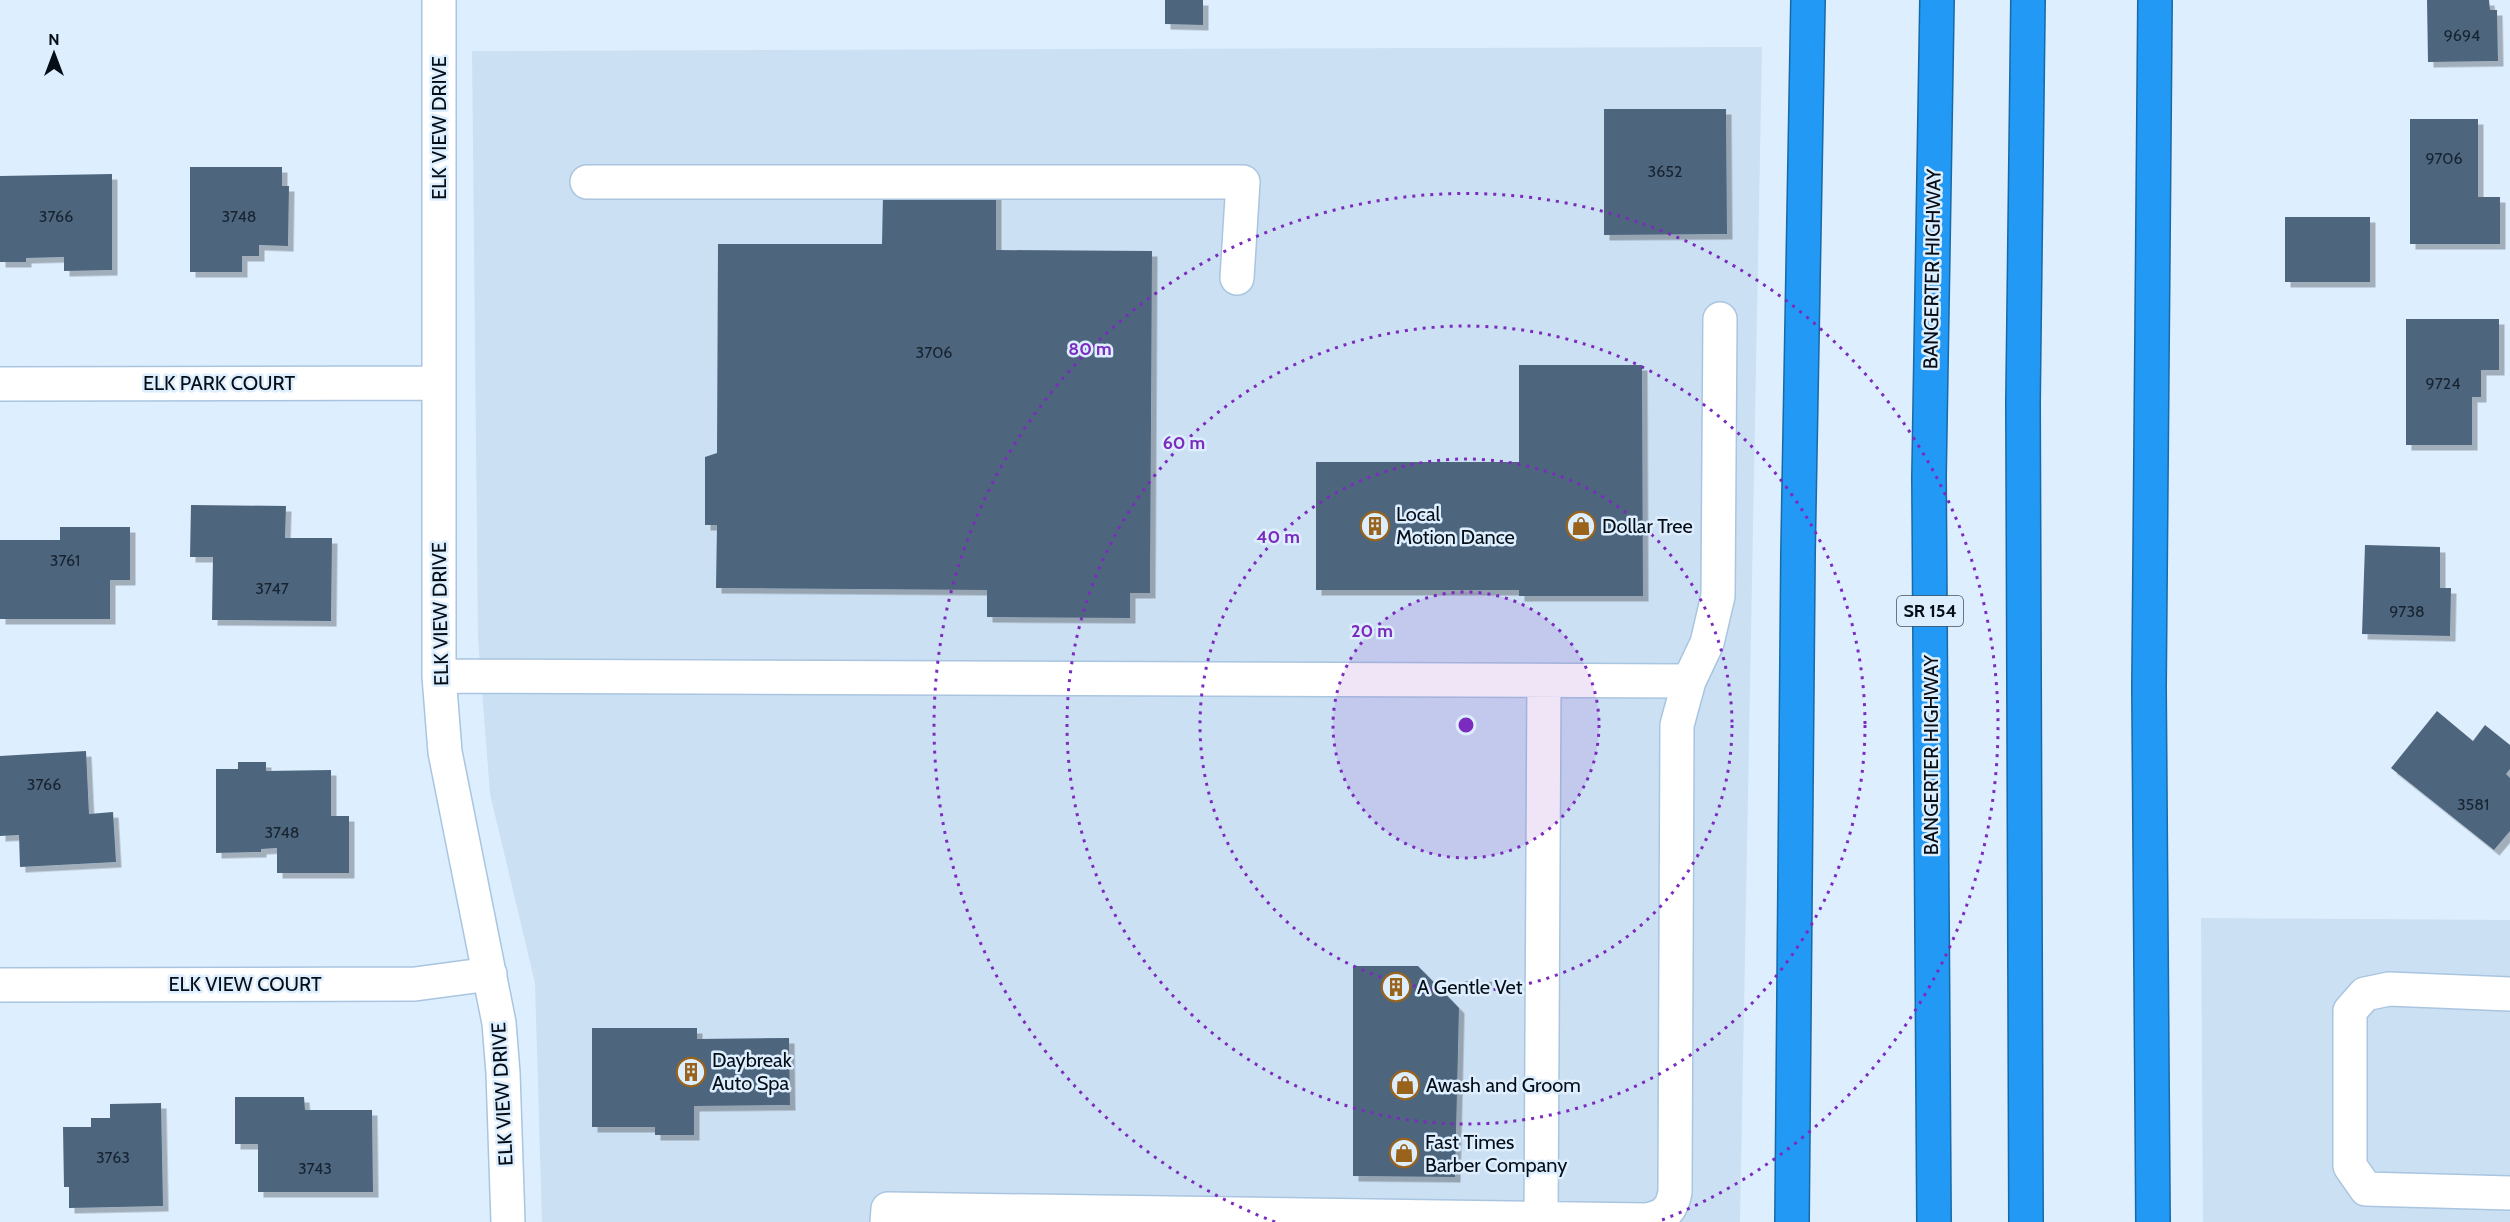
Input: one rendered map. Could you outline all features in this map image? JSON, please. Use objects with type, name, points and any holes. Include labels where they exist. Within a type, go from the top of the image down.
[{"type":"highway","points":[[1792,1222],[1799,529],[1808,0]]},
{"type":"highway","name":"BANGERTER HIGHWAY","points":[[1934,1222],[1929,477],[1937,0]]},
{"type":"highway","points":[[2026,1222],[2023,403],[2028,0]]},
{"type":"highway","points":[[2153,1222],[2149,687],[2155,0]]},
{"type":"street","name":"ELK VIEW DRIVE","points":[[439,0],[439,676],[445,752],[499,1023],[508,1222]]},
{"type":"street","points":[[587,182],[1243,182],[1237,278]]},
{"type":"street","points":[[887,1222],[888,1209],[1541,1220],[1646,1220],[1658,1218],[1667,1212],[1673,1203],[1677,725],[1689,681],[1707,643],[1718,596],[1720,319]]},
{"type":"street","name":"ELK PARK COURT","points":[[0,384],[438,382]]},
{"type":"street","points":[[439,676],[1689,681]]},
{"type":"street","points":[[1541,1220],[1544,681]]},
{"type":"street","name":"ELK VIEW COURT","points":[[0,985],[415,984],[490,975]]},
{"type":"street","points":[[2510,994],[2389,989],[2365,994],[2350,1011],[2349,1166],[2366,1189],[2510,1193]]},
{"type":"shaded area","points":[[1762,47],[1740,1222],[542,1222],[535,983],[490,794],[478,638],[472,51]]},
{"type":"shaded area","points":[[2201,918],[2510,920],[2510,1222],[2203,1222]]},
{"type":"building","points":[[1165,0],[1203,0],[1203,25],[1165,24]]},
{"type":"building","points":[[2427,0],[2489,0],[2490,10],[2497,10],[2498,61],[2428,62]]},
{"type":"building","points":[[1604,109],[1726,109],[1727,234],[1604,235]]},
{"type":"building","points":[[2410,119],[2478,119],[2478,197],[2500,197],[2500,244],[2410,244]]},
{"type":"building","points":[[190,167],[282,167],[282,186],[289,186],[288,246],[259,245],[259,256],[242,256],[242,272],[190,272]]},
{"type":"building","points":[[112,174],[112,270],[64,271],[64,257],[26,258],[26,262],[0,262],[0,176]]},
{"type":"building","points":[[883,194],[996,194],[996,250],[1152,251],[1150,593],[1130,593],[1130,618],[987,617],[987,590],[716,588],[717,525],[705,525],[705,457],[717,453],[718,244],[882,244]]},
{"type":"building","points":[[2285,217],[2370,217],[2370,282],[2285,282]]},
{"type":"building","points":[[2406,319],[2499,319],[2499,370],[2481,370],[2481,397],[2472,397],[2472,445],[2406,445]]},
{"type":"building","points":[[1519,365],[1642,365],[1643,596],[1519,596],[1519,590],[1316,590],[1316,462],[1519,462]]},
{"type":"building","points":[[191,505],[286,506],[285,538],[332,538],[331,621],[212,620],[213,557],[190,557]]},
{"type":"building","points":[[60,527],[130,527],[130,580],[110,580],[110,619],[0,619],[0,540],[60,540]]},
{"type":"building","points":[[2365,545],[2440,547],[2440,588],[2451,588],[2450,636],[2362,634]]},
{"type":"building","points":[[2437,711],[2473,741],[2485,725],[2510,745],[2510,769],[2506,774],[2510,778],[2510,831],[2494,850],[2391,768]]},
{"type":"building","points":[[86,751],[89,814],[113,812],[116,862],[20,867],[19,835],[0,836],[0,756]]},
{"type":"building","points":[[238,762],[266,762],[266,771],[331,770],[331,816],[349,816],[349,873],[277,873],[277,848],[261,849],[261,852],[216,853],[216,769],[238,769]]},
{"type":"building","points":[[1353,966],[1418,966],[1459,1008],[1455,1177],[1353,1176]]},
{"type":"building","name":"Daybreak Auto Spa","points":[[592,1028],[697,1028],[697,1039],[789,1038],[790,1105],[694,1106],[694,1135],[655,1135],[655,1127],[592,1127]]},
{"type":"building","points":[[235,1097],[304,1097],[305,1110],[372,1110],[373,1192],[258,1192],[258,1144],[235,1144]]},
{"type":"building","points":[[161,1103],[163,1206],[69,1208],[69,1187],[64,1187],[63,1127],[91,1127],[91,1118],[110,1118],[110,1104]]},
{"type":"place","name":"Local Motion Dance","points":[[1375,526]]},
{"type":"place","name":"Dollar Tree","points":[[1581,526]]},
{"type":"place","name":"A Gentle Vet","points":[[1396,987]]},
{"type":"place","name":"Daybreak Auto Spa","points":[[691,1072]]},
{"type":"place","name":"Awash and Groom","points":[[1405,1085]]},
{"type":"place","name":"Fast Times Barber Company","points":[[1404,1153]]}]
